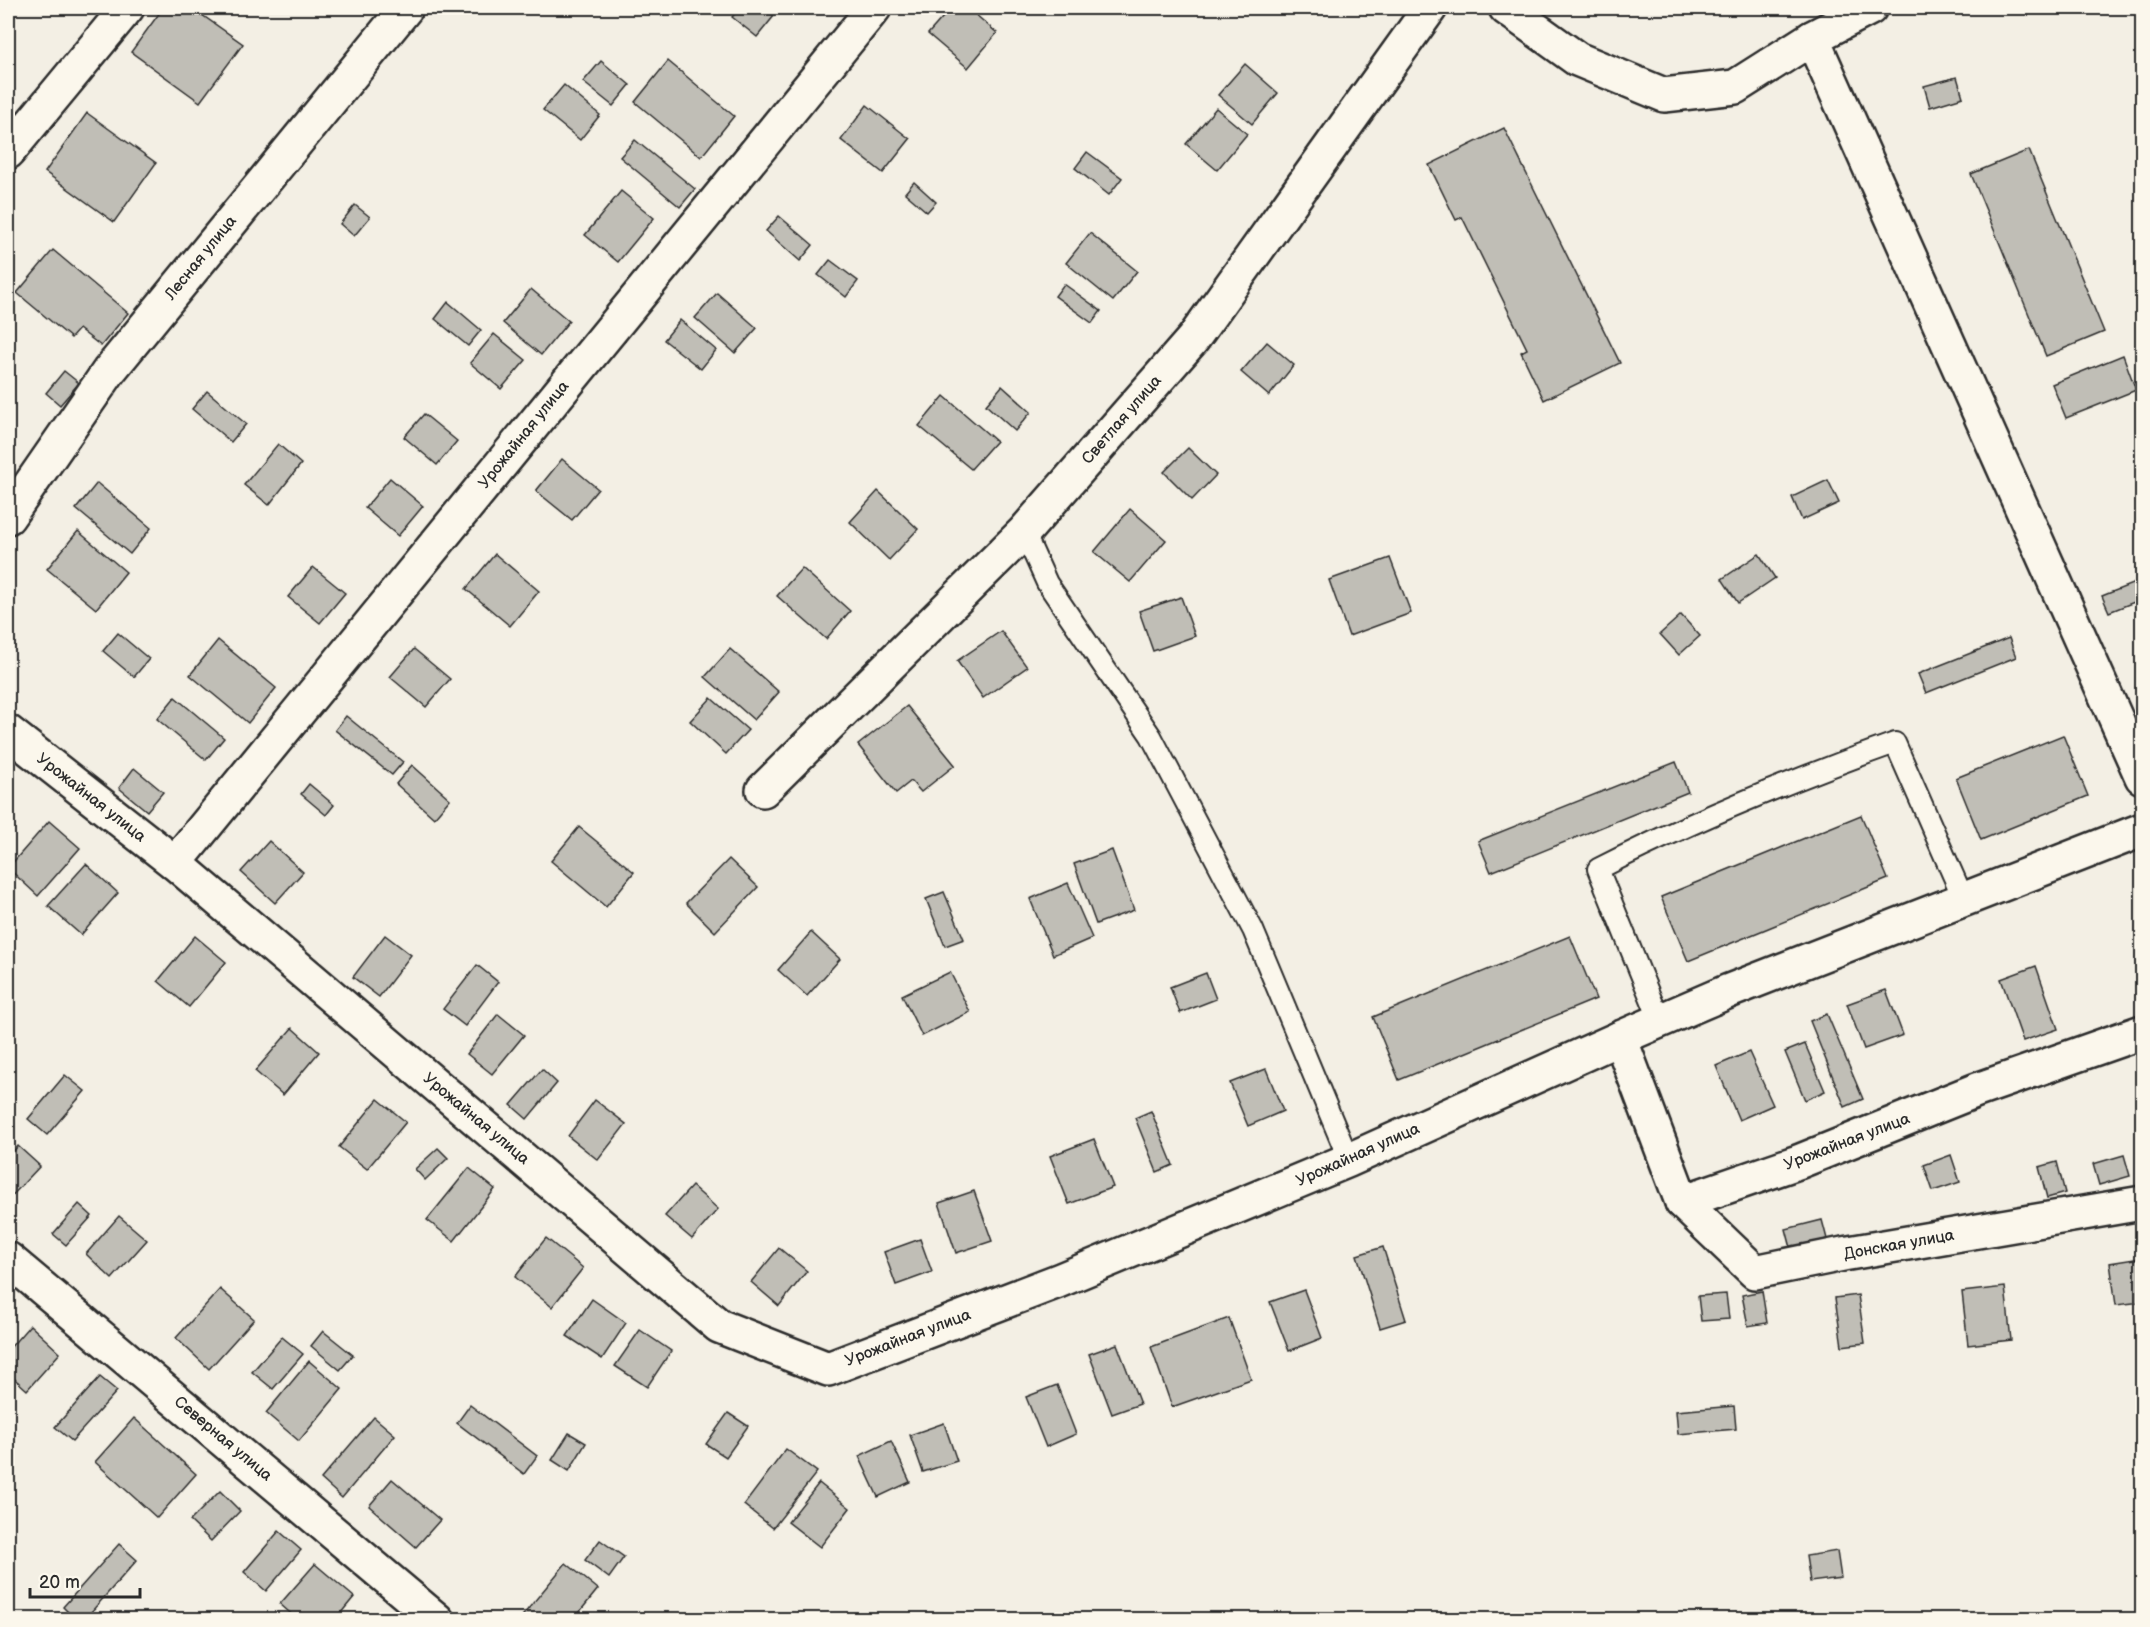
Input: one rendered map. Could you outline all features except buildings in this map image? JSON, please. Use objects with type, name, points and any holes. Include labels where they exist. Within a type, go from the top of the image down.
[{"type":"street","points":[[8,152],[128,8]]},
{"type":"street","name":"Лесная улица","points":[[8,517],[109,371],[406,8]]},
{"type":"street","name":"Урожайная улица","points":[[175,863],[874,8]]},
{"type":"street","name":"Светлая улица","points":[[763,790],[1023,532],[1193,339],[1430,8]]},
{"type":"street","points":[[1506,8],[1577,59],[1664,95],[1735,87],[1812,38],[1870,8]]},
{"type":"street","points":[[1812,38],[2142,777]]},
{"type":"street","name":"Урожайная улица","points":[[8,732],[175,863],[719,1326],[828,1369],[1058,1281],[1349,1160],[1729,991],[2142,830]]},
{"type":"street","name":"Урожайная улица","points":[[1682,1202],[1798,1162],[1977,1090],[2142,1032]]},
{"type":"street","points":[[1620,1038],[1682,1202]]},
{"type":"street","name":"Донская улица","points":[[1682,1202],[1755,1272],[1855,1252],[2142,1203]]},
{"type":"street","name":"Северная улица","points":[[8,1259],[437,1620]]},
{"type":"lane","points":[[1023,532],[1047,583],[1151,736],[1247,920],[1349,1160]]},
{"type":"lane","points":[[1660,1021],[1598,869],[1663,836],[1812,773],[1896,743],[1964,900]]}]
